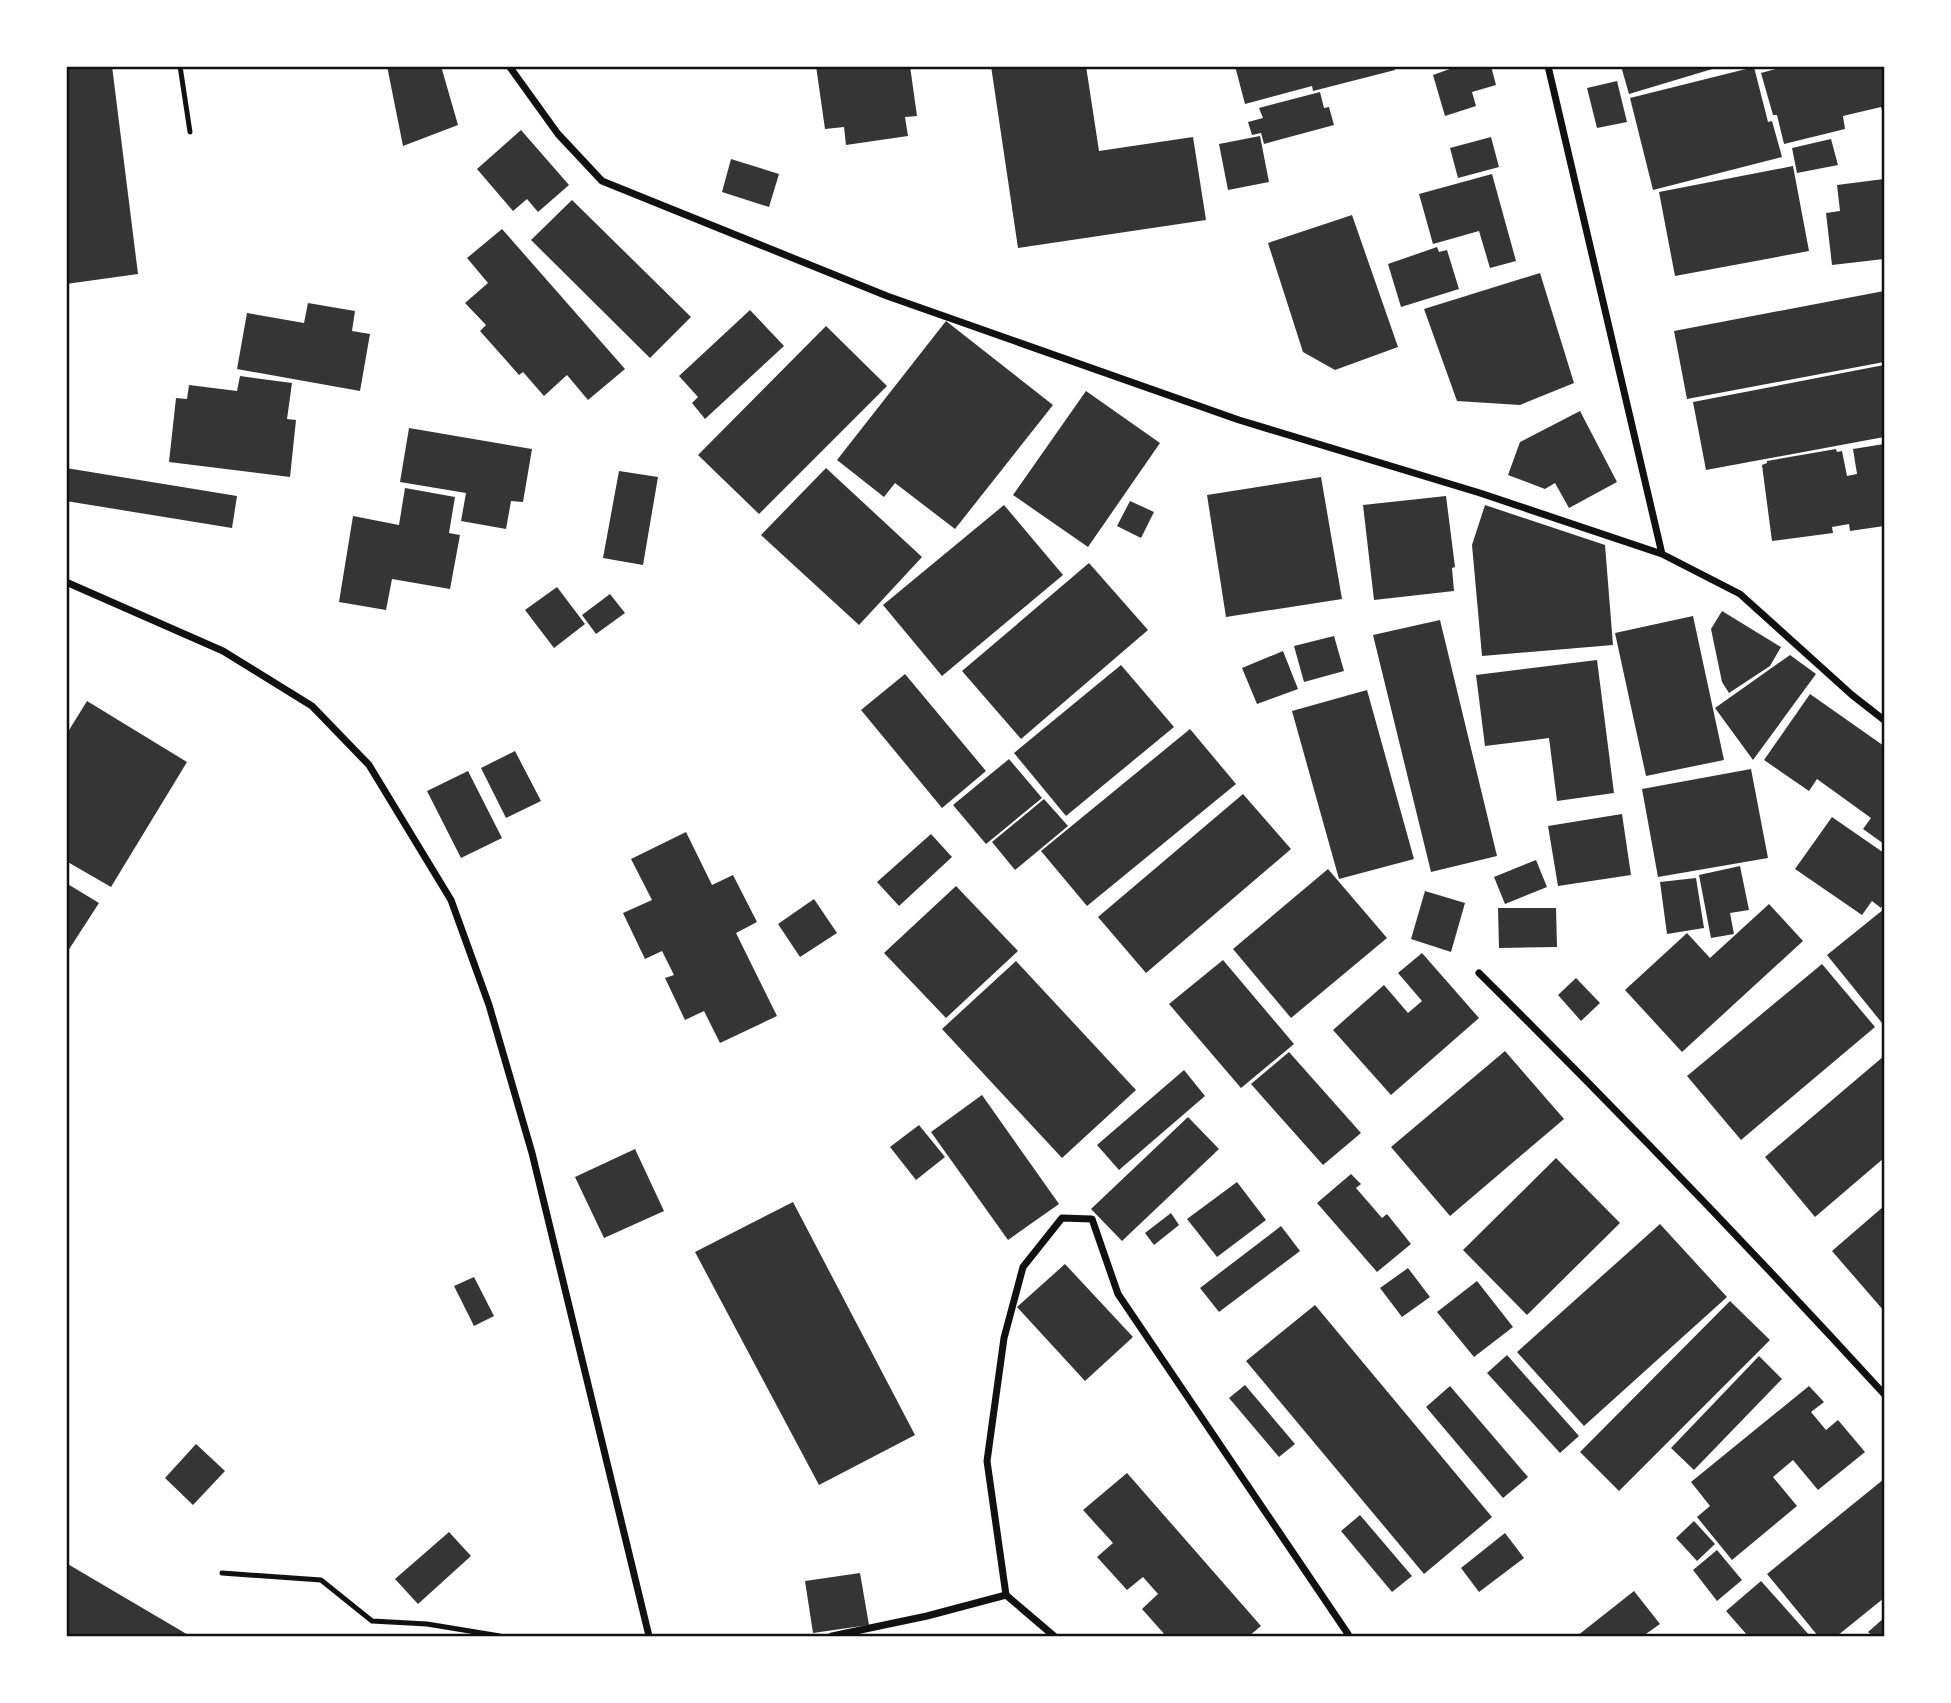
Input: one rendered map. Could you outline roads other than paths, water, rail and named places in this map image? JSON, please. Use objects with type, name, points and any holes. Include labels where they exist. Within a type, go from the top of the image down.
[{"type":"street","points":[[509,66],[558,134],[602,181],[887,296],[1239,420],[1480,492],[1662,554],[1740,594],[1852,695],[1885,720]]},
{"type":"street","points":[[1548,66],[1662,554]]},
{"type":"street","points":[[66,582],[223,651],[312,706],[369,765],[452,900],[489,1005],[532,1153],[649,1636]]},
{"type":"street","points":[[1479,972],[1749,1247],[1885,1394]]},
{"type":"street","points":[[1054,1636],[1006,1595],[987,1461],[1004,1338],[1023,1267],[1062,1218],[1092,1219],[1118,1294],[1348,1634]]},
{"type":"street","points":[[832,1636],[927,1616],[1006,1595]]},
{"type":"lane","points":[[180,66],[190,132]]},
{"type":"lane","points":[[222,1573],[321,1580],[372,1621],[427,1624],[500,1636]]}]
